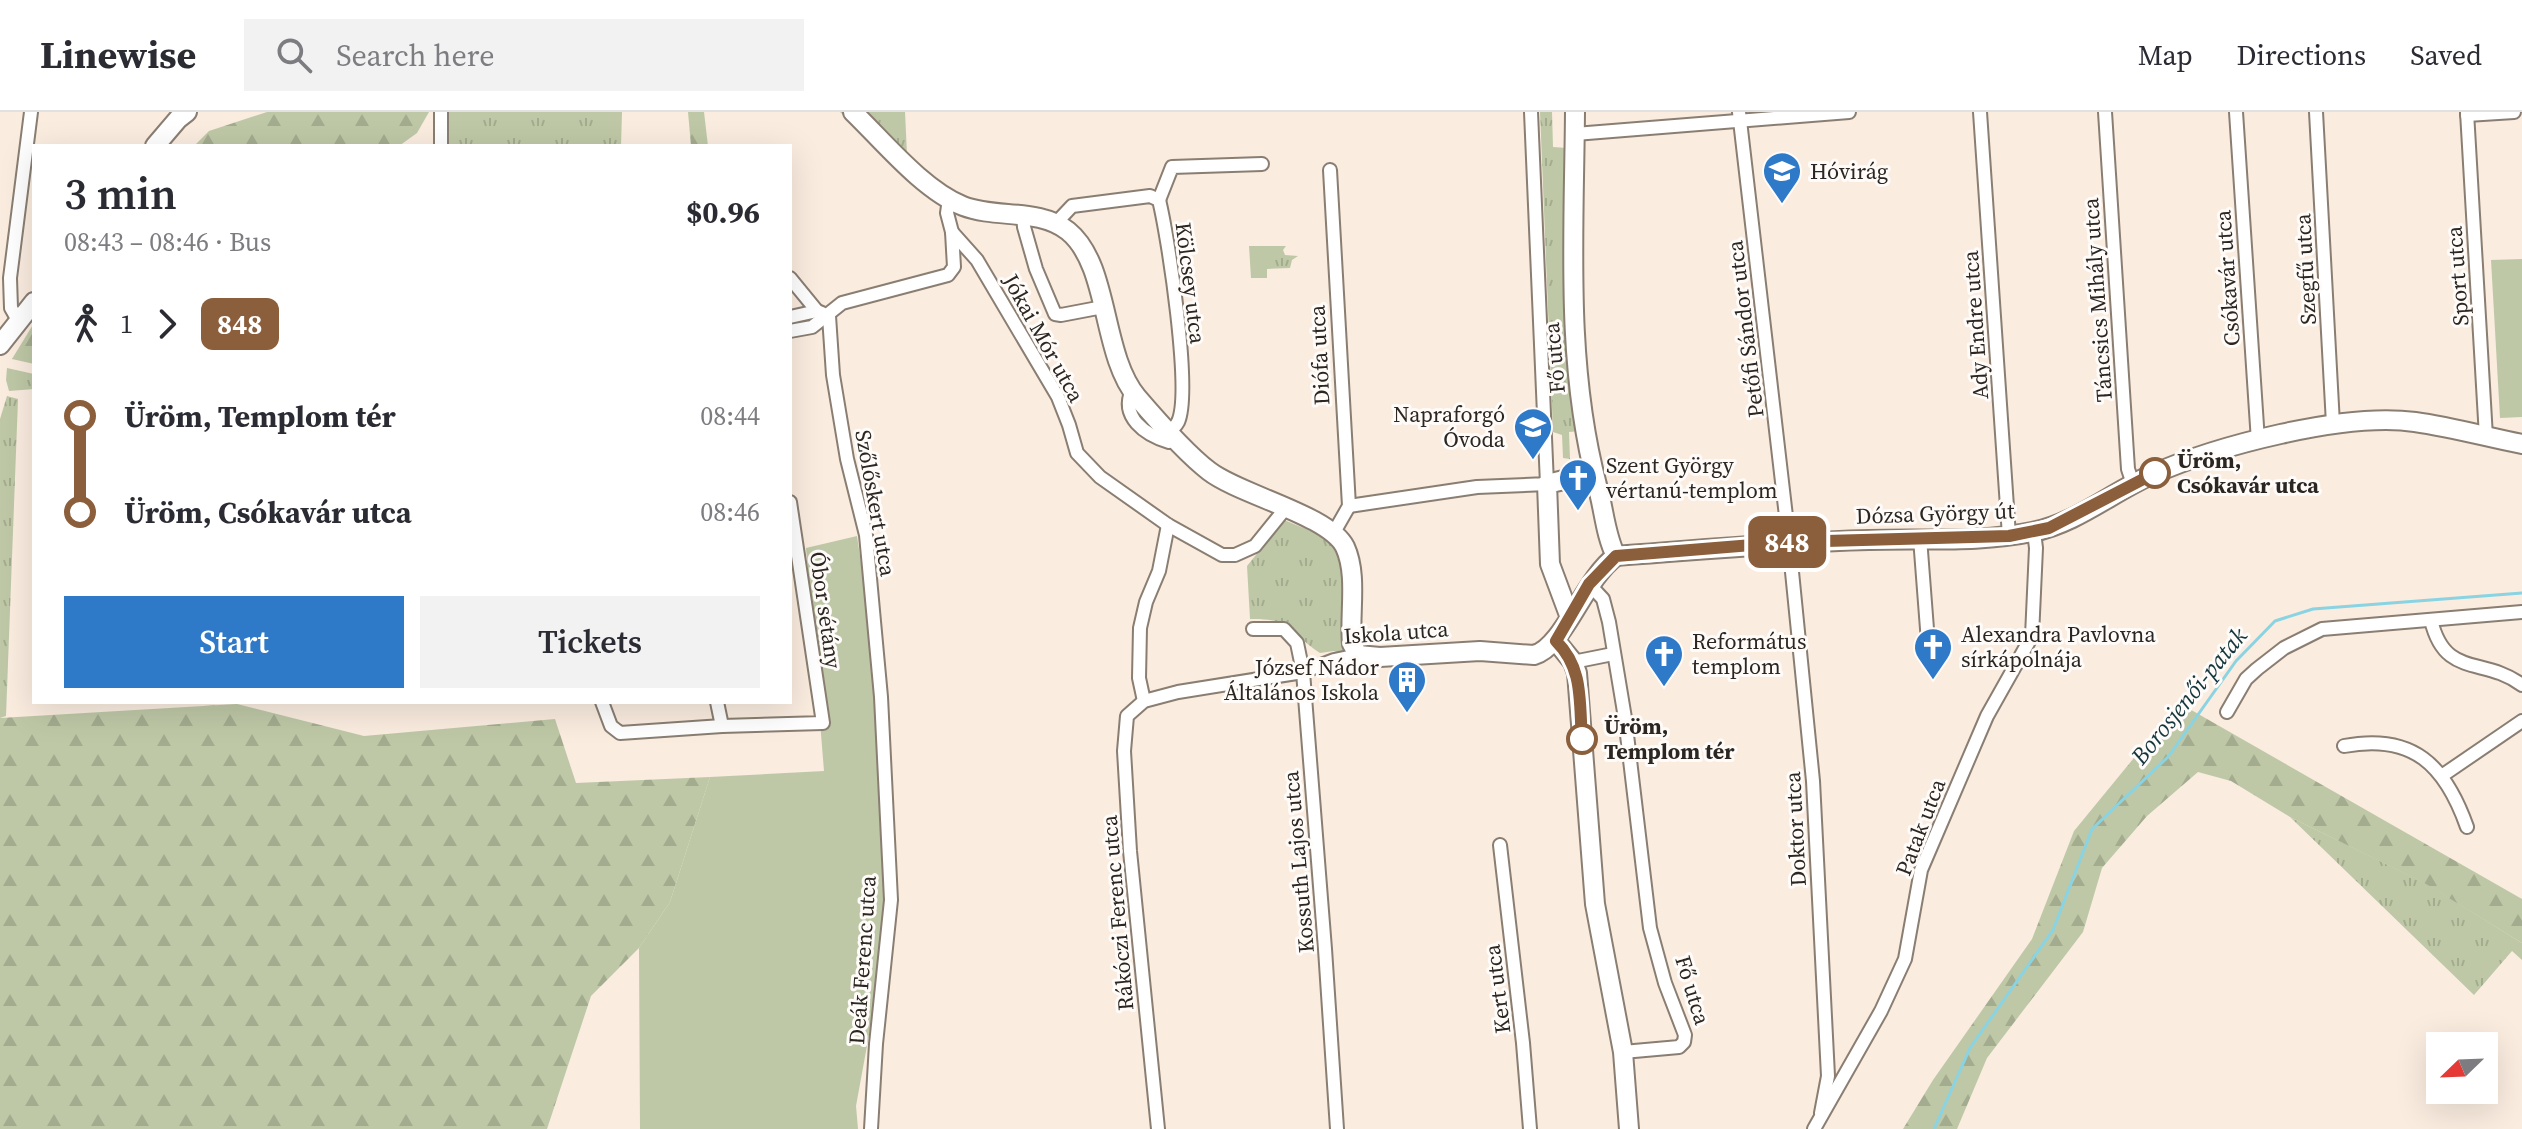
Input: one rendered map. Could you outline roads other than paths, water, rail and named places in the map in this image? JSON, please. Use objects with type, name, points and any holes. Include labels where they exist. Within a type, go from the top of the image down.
[{"type":"main road","points":[[157,144],[187,112]]},
{"type":"main road","points":[[853,112],[909,167],[949,199],[976,209],[1056,223],[1071,233],[1092,269],[1118,359],[1132,390],[1208,471],[1324,527],[1345,548],[1349,560],[1351,635],[1354,651],[1358,655]]},
{"type":"main road","name":"Fő utca","points":[[1575,112],[1575,330],[1593,473],[1616,556]]},
{"type":"main road","points":[[0,345],[32,305]]},
{"type":"main road","name":"Dózsa György út","points":[[1616,556],[1789,542],[2009,536],[2034,532],[2049,528],[2133,484],[2192,459],[2333,424],[2414,422],[2522,444]]},
{"type":"main road","points":[[1569,615],[1548,553],[1547,484],[1593,473]]},
{"type":"main road","points":[[1616,556],[1589,584],[1556,641],[1573,662],[1578,683],[1595,904],[1623,1052],[1629,1129]]},
{"type":"main road","points":[[1558,580],[1589,584]]},
{"type":"main road","name":"Iskola utca","points":[[1358,655],[1380,657],[1480,651],[1534,655],[1544,652],[1556,641]]},
{"type":"street","points":[[19,322],[11,308],[10,278],[31,112]]},
{"type":"street","points":[[441,112],[441,144]]},
{"type":"street","name":"Fő utca","points":[[1531,112],[1547,484]]},
{"type":"street","points":[[1575,134],[1739,116],[1848,112]]},
{"type":"street","name":"Ady Endre utca","points":[[1980,112],[2009,536]]},
{"type":"street","name":"Táncsics Mihály utca","points":[[2105,112],[2128,469],[2133,484]]},
{"type":"street","name":"Csókavár utca","points":[[2236,112],[2258,441]]},
{"type":"street","name":"Szegfű utca","points":[[2316,112],[2333,424]]},
{"type":"street","points":[[2467,113],[2514,112]]},
{"type":"street","name":"Sport utca","points":[[2467,113],[2486,437]]},
{"type":"street","name":"Petőfi Sándor utca","points":[[1739,116],[1789,542]]},
{"type":"street","points":[[1159,200],[1172,167],[1262,164]]},
{"type":"street","name":"Diófa utca","points":[[1330,170],[1349,506]]},
{"type":"street","name":"Kölcsey utca","points":[[1056,223],[1072,206],[1150,196],[1159,200],[1179,327],[1181,406],[1174,435]]},
{"type":"street","points":[[792,317],[823,313],[842,303],[948,275],[954,267],[952,232],[947,213],[949,199]]},
{"type":"street","points":[[1023,216],[1036,269],[1055,314],[1103,307]]},
{"type":"street","name":"Jókai Mór utca","points":[[952,232],[977,260],[1058,397],[1077,453],[1100,477],[1168,525],[1215,553],[1235,555],[1255,546],[1285,509]]},
{"type":"street","points":[[792,280],[823,313]]},
{"type":"street","points":[[792,331],[812,327],[823,313]]},
{"type":"street","name":"Szőlőskert utca","points":[[823,313],[845,445],[866,535],[881,697]]},
{"type":"street","points":[[1333,534],[1349,506],[1477,487],[1547,484]]},
{"type":"street","name":"Óbor sétány","points":[[722,726],[823,723],[792,515]]},
{"type":"street","points":[[1144,701],[1139,678],[1140,628],[1146,602],[1159,571],[1168,525]]},
{"type":"street","name":"Patak utca","points":[[1814,1129],[1881,1011],[1905,959],[1921,870],[1987,716],[2032,636],[2034,532]]},
{"type":"street","points":[[1920,538],[1928,642]]},
{"type":"street","name":"Doktor utca","points":[[1789,542],[1813,781],[1828,1076],[1821,1113]]},
{"type":"street","name":"Fő utca","points":[[1589,584],[1603,599],[1609,622],[1625,718],[1650,928],[1665,983],[1685,1035],[1679,1047],[1623,1052]]},
{"type":"street","points":[[2227,712],[2246,679],[2284,648],[2322,629],[2522,612]]},
{"type":"street","points":[[2431,620],[2439,645],[2448,654],[2458,661],[2499,673],[2522,685]]},
{"type":"street","name":"Kossuth Lajos utca","points":[[1253,629],[1284,629],[1297,643],[1303,672],[1337,1129]]},
{"type":"street","points":[[1573,662],[1613,654]]},
{"type":"street","name":"Iskola utca","points":[[1144,701],[1178,692],[1303,672],[1358,655]]},
{"type":"street","name":"Deák Ferenc utca","points":[[871,1129],[891,900],[881,697]]},
{"type":"street","name":"Rákóczi Ferenc utca","points":[[1144,701],[1127,716],[1124,751],[1130,851],[1158,1129]]},
{"type":"street","points":[[603,704],[611,726],[620,733],[722,726],[717,704]]},
{"type":"street","points":[[2443,775],[2522,721]]},
{"type":"street","points":[[2344,746],[2383,742],[2403,748],[2429,763],[2443,775],[2453,790],[2467,827]]},
{"type":"street","name":"Kert utca","points":[[1500,845],[1530,1129]]},
{"type":"waterway","name":"Borosjenői-patak","points":[[1934,1129],[1970,1048],[2053,930],[2092,829],[2168,757],[2236,661],[2275,621],[2313,609],[2522,593]]},
{"type":"place","name":"Hóvirág","points":[[1782,205]]},
{"type":"place","name":"Napraforgó Óvoda","points":[[1533,461]]},
{"type":"place","name":"Üröm, Csókavár utca","points":[[2155,473]]},
{"type":"place","name":"Szent György vértanú-templom","points":[[1578,512]]},
{"type":"place","name":"Alexandra Pavlovna sírkápolnája","points":[[1933,681]]},
{"type":"place","name":"Református templom","points":[[1664,688]]},
{"type":"place","name":"József Nádor Általános Iskola","points":[[1407,714]]},
{"type":"place","name":"Üröm, Templom tér","points":[[1582,739]]}]
